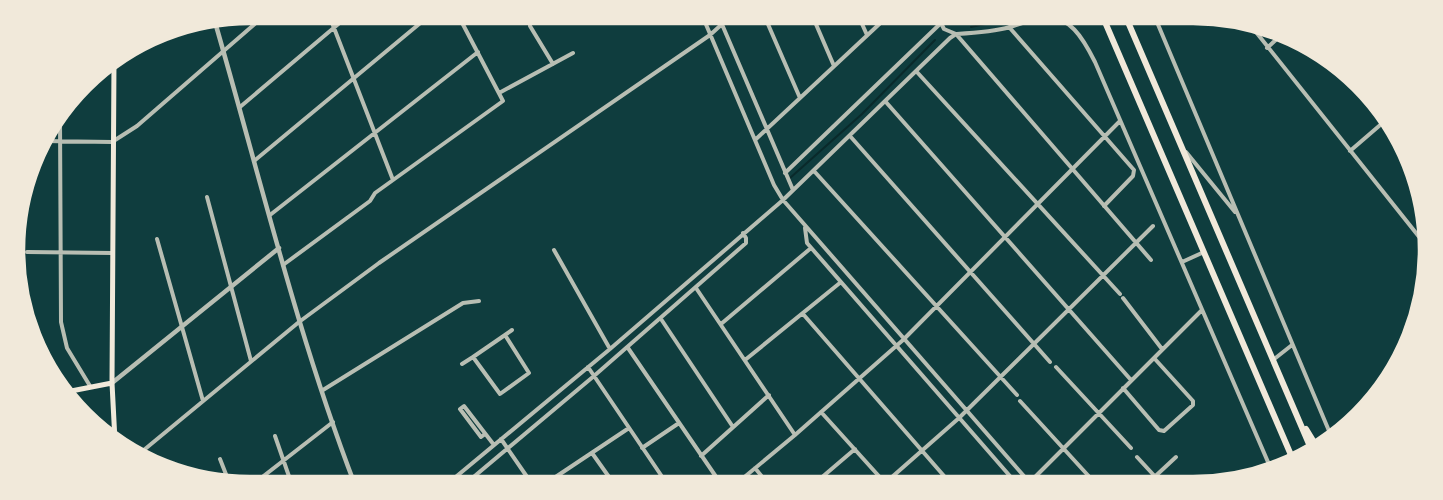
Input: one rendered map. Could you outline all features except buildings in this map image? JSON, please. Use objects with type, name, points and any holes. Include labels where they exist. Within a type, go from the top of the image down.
[{"type":"highway","points":[[1106,24],[1291,454]]},
{"type":"highway","points":[[1130,24],[1309,444]]},
{"type":"highway","points":[[1245,348],[1264,404],[1287,456]]},
{"type":"highway","points":[[1292,404],[1314,441]]},
{"type":"main road","points":[[114,70],[112,383],[114,431]]},
{"type":"main road","points":[[73,390],[112,383]]},
{"type":"street","points":[[52,142],[112,142],[137,126],[254,24]]},
{"type":"street","points":[[332,24],[393,180]]},
{"type":"street","points":[[240,107],[339,24]]},
{"type":"street","points":[[254,161],[419,24]]},
{"type":"street","points":[[283,265],[370,202],[375,193],[503,101],[463,24]]},
{"type":"street","points":[[706,24],[782,200],[1023,476]]},
{"type":"street","points":[[144,450],[299,322],[430,226],[710,35],[722,24],[793,190]]},
{"type":"street","points":[[768,24],[800,98]]},
{"type":"street","points":[[816,24],[834,66]]},
{"type":"street","points":[[862,24],[867,35]]},
{"type":"street","points":[[755,140],[879,24]]},
{"type":"street","points":[[785,173],[940,24]]},
{"type":"street","points":[[942,24],[944,30],[956,34],[1019,24]]},
{"type":"street","points":[[1068,24],[1084,39],[1268,463]]},
{"type":"street","points":[[1158,24],[1329,431]]},
{"type":"street","points":[[530,26],[553,64]]},
{"type":"street","points":[[216,27],[299,322],[352,476]]},
{"type":"street","points":[[1009,27],[1134,170],[1132,176],[1104,206]]},
{"type":"street","points":[[1255,32],[1419,237]]},
{"type":"street","points":[[457,476],[588,368],[782,200],[956,34]]},
{"type":"street","points":[[956,34],[1071,170],[1151,260]]},
{"type":"street","points":[[1267,48],[1276,40]]},
{"type":"street","points":[[270,215],[478,52]]},
{"type":"street","points":[[499,93],[573,53]]},
{"type":"street","points":[[916,71],[1122,296],[1162,349]]},
{"type":"street","points":[[885,101],[1131,380]]},
{"type":"street","points":[[746,476],[903,340],[970,270],[1120,121]]},
{"type":"street","points":[[1350,151],[1381,125]]},
{"type":"street","points":[[60,127],[62,330],[69,352],[90,386]]},
{"type":"street","points":[[850,136],[1050,362]]},
{"type":"street","points":[[1182,148],[1238,216]]},
{"type":"street","points":[[814,171],[1017,395]]},
{"type":"street","points":[[207,197],[251,361]]},
{"type":"street","points":[[893,476],[966,412],[1000,376],[1153,226]]},
{"type":"street","points":[[805,228],[806,241],[811,248],[1010,476]]},
{"type":"street","points":[[474,476],[628,348],[746,243],[743,233]]},
{"type":"street","points":[[157,239],[203,402]]},
{"type":"street","points":[[112,383],[279,248]]},
{"type":"street","points":[[720,324],[811,248]]},
{"type":"street","points":[[554,250],[610,349]]},
{"type":"street","points":[[27,252],[112,253]]},
{"type":"street","points":[[1182,262],[1204,252]]},
{"type":"street","points":[[745,360],[841,282]]},
{"type":"street","points":[[696,288],[795,435]]},
{"type":"street","points":[[323,390],[463,303],[479,301]]},
{"type":"street","points":[[1036,476],[1202,310]]},
{"type":"street","points":[[803,314],[944,476]]},
{"type":"street","points":[[661,319],[733,427]]},
{"type":"street","points":[[462,364],[512,330]]},
{"type":"street","points":[[473,358],[500,394],[529,373],[505,335]]},
{"type":"street","points":[[1273,360],[1292,345]]},
{"type":"street","points":[[628,348],[715,476]]},
{"type":"street","points":[[1123,388],[1159,430],[1164,431],[1193,405],[1194,401],[1154,358]]},
{"type":"street","points":[[1056,367],[1131,448]]},
{"type":"street","points":[[588,368],[661,476]]},
{"type":"street","points":[[701,456],[769,395]]},
{"type":"street","points":[[1020,401],[1089,476]]},
{"type":"street","points":[[485,434],[481,437],[460,409],[464,406],[494,445]]},
{"type":"street","points":[[821,412],[879,476]]},
{"type":"street","points":[[264,476],[333,422]]},
{"type":"street","points":[[642,448],[679,423]]},
{"type":"street","points":[[558,476],[629,428]]},
{"type":"street","points":[[275,436],[289,476]]},
{"type":"street","points":[[501,439],[527,476]]},
{"type":"street","points":[[823,476],[855,449]]},
{"type":"street","points":[[592,453],[608,476]]},
{"type":"street","points":[[1137,456],[1155,476],[1176,457]]},
{"type":"street","points":[[220,459],[226,475]]},
{"type":"street","points":[[755,468],[762,476]]},
{"type":"waterway","points":[[971,27],[985,24]]},
{"type":"waterway","points":[[790,178],[862,114],[935,40]]}]
